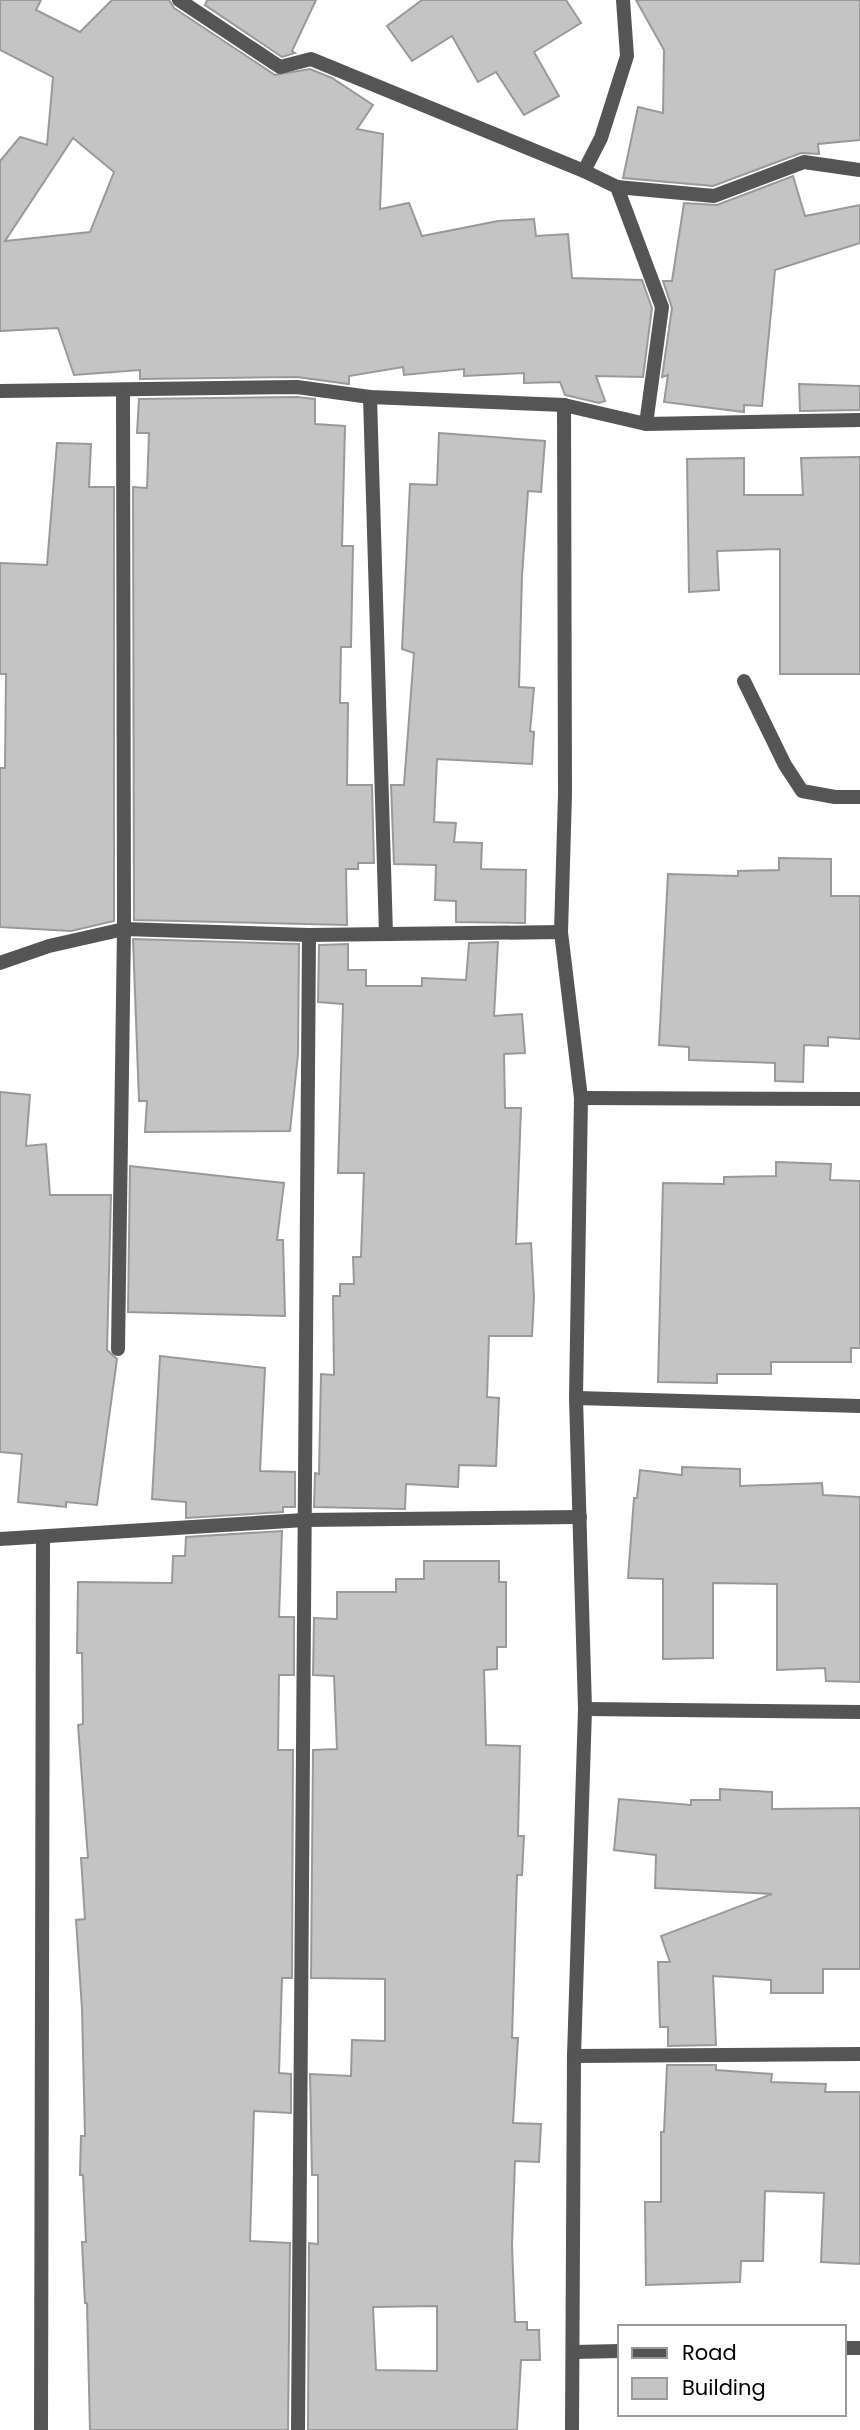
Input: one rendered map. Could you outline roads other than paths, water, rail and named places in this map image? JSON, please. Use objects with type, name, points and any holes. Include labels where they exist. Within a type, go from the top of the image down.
[{"type":"street","points":[[179,0],[280,67],[311,59],[617,187],[714,196],[804,162],[860,170]]},
{"type":"street","points":[[583,171],[601,138],[627,56],[623,0]]},
{"type":"street","points":[[617,187],[662,307],[646,425]]},
{"type":"street","points":[[0,391],[297,387],[370,397],[564,405],[646,425],[860,420]]},
{"type":"street","points":[[118,1349],[124,929],[123,391]]},
{"type":"street","points":[[370,397],[386,934]]},
{"type":"street","points":[[564,405],[565,794],[561,932],[581,1098],[576,1398],[585,1709],[574,2056],[572,2430]]},
{"type":"street","points":[[744,681],[785,765],[802,791],[835,797],[860,797]]},
{"type":"street","points":[[0,963],[49,946],[124,929],[309,935],[561,932]]},
{"type":"street","points":[[298,2430],[309,935]]},
{"type":"street","points":[[581,1098],[860,1099]]},
{"type":"street","points":[[576,1398],[860,1406]]},
{"type":"street","points":[[0,1539],[304,1520],[580,1517]]},
{"type":"street","points":[[41,2430],[43,1537]]},
{"type":"street","points":[[585,1709],[860,1712]]},
{"type":"street","points":[[574,2056],[860,2054]]},
{"type":"street","points":[[574,2352],[618,2351]]}]
